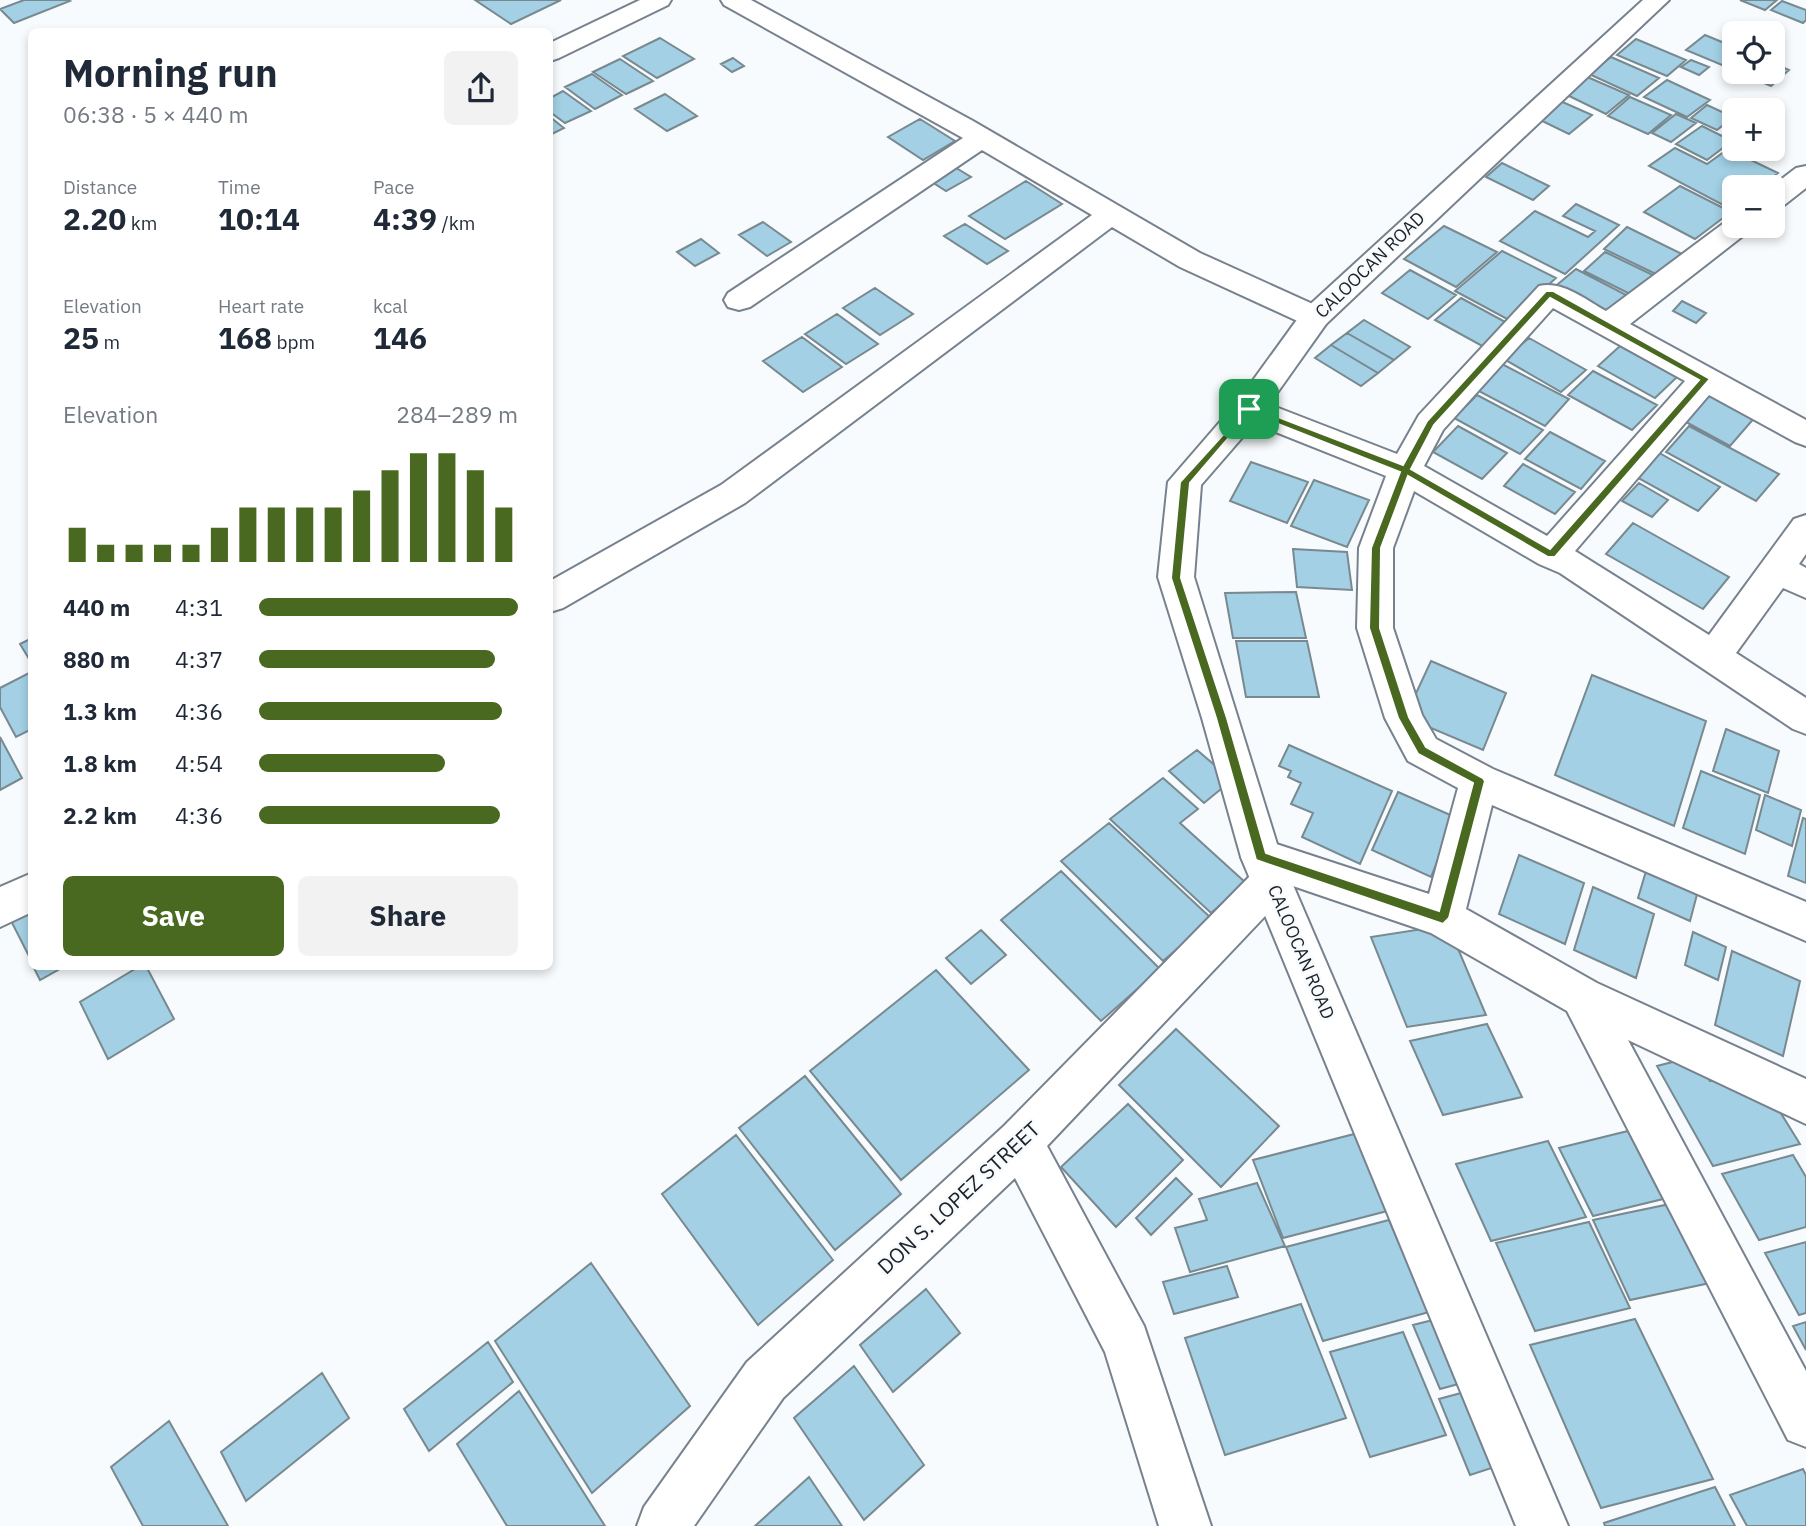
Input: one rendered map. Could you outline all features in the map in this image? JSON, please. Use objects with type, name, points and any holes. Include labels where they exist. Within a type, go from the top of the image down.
[{"type":"street","points":[[553,52],[659,0]]},
{"type":"street","points":[[733,0],[982,138],[1190,260],[1315,317]]},
{"type":"street","name":"CALOOCAN ROAD","points":[[1542,1526],[1266,869],[1176,578],[1185,482],[1249,409],[1315,317],[1657,0]]},
{"type":"street","points":[[738,300],[982,138]]},
{"type":"street","points":[[1785,191],[1806,174]]},
{"type":"street","points":[[553,596],[733,494],[1111,214]]},
{"type":"street","points":[[1608,325],[1722,238]]},
{"type":"street","points":[[1806,435],[1549,293],[1430,423],[1405,470],[1376,548],[1375,628],[1404,718],[1422,750],[1479,781],[1806,922]]},
{"type":"street","points":[[1551,555],[1705,379]]},
{"type":"street","points":[[1249,409],[1405,470],[1551,555],[1572,564],[1806,718]]},
{"type":"street","points":[[1714,656],[1792,576],[1806,528]]},
{"type":"street","points":[[1443,918],[1479,781]]},
{"type":"street","points":[[1266,869],[1443,918],[1582,997],[1806,1102]]},
{"type":"street","name":"DON S. LOPEZ STREET","points":[[663,1526],[765,1380],[1020,1142],[1266,869]]},
{"type":"street","points":[[0,908],[28,893]]},
{"type":"street","points":[[1582,997],[1806,1422]]},
{"type":"street","points":[[1020,1142],[1127,1343],[1185,1526]]},
{"type":"building","points":[[24,0],[70,1],[14,23],[0,9]]},
{"type":"building","points":[[475,0],[561,0],[511,24]]},
{"type":"building","points":[[1740,0],[1777,0],[1765,10]]},
{"type":"building","points":[[1782,1],[1806,10],[1806,20],[1803,23],[1771,10]]},
{"type":"building","points":[[1705,35],[1722,42],[1722,65],[1686,50]]},
{"type":"building","points":[[660,38],[694,59],[657,78],[623,56]]},
{"type":"building","points":[[1636,39],[1686,60],[1667,76],[1617,55]]},
{"type":"building","points":[[1611,57],[1659,78],[1637,96],[1589,74]]},
{"type":"building","points":[[733,58],[744,66],[732,72],[721,64]]},
{"type":"building","points":[[620,59],[653,81],[626,94],[593,72]]},
{"type":"building","points":[[1691,60],[1709,67],[1699,75],[1681,67]]},
{"type":"building","points":[[592,74],[622,95],[595,109],[565,87]]},
{"type":"building","points":[[1585,76],[1629,95],[1606,114],[1563,93]]},
{"type":"building","points":[[1667,80],[1710,100],[1687,117],[1644,97]]},
{"type":"building","points":[[563,91],[591,111],[565,123],[553,114],[553,96]]},
{"type":"building","points":[[665,94],[697,116],[667,131],[635,109]]},
{"type":"building","points":[[1630,97],[1671,115],[1648,134],[1608,116]]},
{"type":"building","points":[[1558,100],[1592,115],[1569,134],[1536,118]]},
{"type":"building","points":[[1707,105],[1722,112],[1722,126],[1717,130],[1691,118]]},
{"type":"building","points":[[1676,114],[1696,123],[1671,142],[1652,133]]},
{"type":"building","points":[[553,119],[564,128],[553,134]]},
{"type":"building","points":[[920,119],[955,141],[923,160],[888,137]]},
{"type":"building","points":[[1702,126],[1722,136],[1722,149],[1707,160],[1676,144]]},
{"type":"building","points":[[1675,148],[1707,164],[1722,153],[1722,161],[1753,161],[1778,173],[1722,175],[1722,204],[1649,166]]},
{"type":"building","points":[[1502,163],[1549,186],[1533,200],[1486,177]]},
{"type":"building","points":[[953,166],[971,177],[946,191],[929,180]]},
{"type":"building","points":[[1026,181],[1062,204],[1005,239],[969,216]]},
{"type":"building","points":[[1680,186],[1722,207],[1722,219],[1695,239],[1644,212]]},
{"type":"building","points":[[1576,204],[1619,225],[1565,274],[1500,241],[1535,211],[1588,237],[1595,231],[1563,216]]},
{"type":"building","points":[[763,222],[791,242],[767,256],[739,235]]},
{"type":"building","points":[[965,224],[1008,251],[987,264],[944,236]]},
{"type":"building","points":[[1444,226],[1497,252],[1456,287],[1404,259]]},
{"type":"building","points":[[1627,227],[1682,254],[1660,276],[1604,249]]},
{"type":"building","points":[[701,239],[719,253],[695,266],[677,252]]},
{"type":"building","points":[[1502,251],[1556,278],[1509,320],[1455,291]]},
{"type":"building","points":[[1605,252],[1657,277],[1636,297],[1584,271]]},
{"type":"building","points":[[1576,269],[1630,297],[1607,318],[1552,289]]},
{"type":"building","points":[[1410,270],[1456,295],[1428,319],[1382,293]]},
{"type":"building","points":[[875,288],[913,314],[880,335],[843,308]]},
{"type":"building","points":[[1461,298],[1509,324],[1484,347],[1435,320]]},
{"type":"building","points":[[1682,301],[1706,313],[1696,323],[1673,311]]},
{"type":"building","points":[[837,314],[878,344],[846,364],[805,334]]},
{"type":"building","points":[[1364,320],[1410,347],[1394,360],[1347,333]]},
{"type":"building","points":[[1347,333],[1394,360],[1378,373],[1331,345]]},
{"type":"building","points":[[802,337],[842,367],[803,392],[763,361]]},
{"type":"building","points":[[1529,338],[1586,370],[1561,392],[1504,359]]},
{"type":"building","points":[[1331,345],[1378,373],[1361,386],[1315,358]]},
{"type":"building","points":[[1620,346],[1677,377],[1655,398],[1598,366]]},
{"type":"building","points":[[1500,363],[1569,399],[1545,426],[1475,389]]},
{"type":"building","points":[[1593,371],[1657,405],[1632,430],[1568,395]]},
{"type":"building","points":[[1710,392],[1756,416],[1730,446],[1684,421]]},
{"type":"building","points":[[1477,395],[1543,430],[1520,454],[1454,418]]},
{"type":"building","points":[[1458,426],[1507,453],[1482,479],[1433,452]]},
{"type":"building","points":[[1689,426],[1779,474],[1756,501],[1666,452]]},
{"type":"building","points":[[1550,432],[1605,461],[1581,489],[1525,459]]},
{"type":"building","points":[[1654,450],[1720,487],[1698,511],[1631,474]]},
{"type":"building","points":[[1251,462],[1308,482],[1287,523],[1230,501]]},
{"type":"building","points":[[1523,464],[1575,492],[1555,514],[1504,486]]},
{"type":"building","points":[[1314,480],[1369,500],[1347,547],[1291,526]]},
{"type":"building","points":[[1639,483],[1668,500],[1652,517],[1622,501]]},
{"type":"building","points":[[1633,523],[1729,577],[1703,609],[1606,554]]},
{"type":"building","points":[[1293,549],[1347,552],[1352,590],[1297,587]]},
{"type":"building","points":[[1296,592],[1306,638],[1233,638],[1225,593]]},
{"type":"building","points":[[28,640],[28,657],[20,644]]},
{"type":"building","points":[[1236,641],[1307,641],[1319,697],[1246,697]]},
{"type":"building","points":[[1431,661],[1506,693],[1483,750],[1405,717]]},
{"type":"building","points":[[28,674],[28,731],[16,737],[0,707],[0,688]]},
{"type":"building","points":[[1592,675],[1706,721],[1674,826],[1555,775]]},
{"type":"building","points":[[1726,729],[1779,751],[1768,793],[1713,771]]},
{"type":"building","points":[[0,737],[22,778],[0,790]]},
{"type":"building","points":[[1289,745],[1392,791],[1360,864],[1302,837],[1313,813],[1291,804],[1301,783],[1288,777],[1291,771],[1279,766]]},
{"type":"building","points":[[1197,750],[1232,780],[1204,803],[1169,771]]},
{"type":"building","points":[[1701,771],[1760,795],[1745,854],[1683,828]]},
{"type":"building","points":[[1163,778],[1198,809],[1180,823],[1246,883],[1211,913],[1110,819]]},
{"type":"building","points":[[1398,792],[1455,817],[1431,877],[1372,850]]},
{"type":"building","points":[[1765,795],[1801,810],[1792,846],[1756,830]]},
{"type":"building","points":[[1803,818],[1806,819],[1806,883],[1788,876]]},
{"type":"building","points":[[1109,823],[1212,919],[1163,961],[1061,861]]},
{"type":"building","points":[[1519,855],[1584,883],[1565,944],[1499,914]]},
{"type":"building","points":[[1649,861],[1700,883],[1690,921],[1638,898]]},
{"type":"building","points":[[1061,871],[1160,969],[1101,1021],[1001,920]]},
{"type":"building","points":[[1593,887],[1654,914],[1636,978],[1574,950]]},
{"type":"building","points":[[28,904],[28,954],[8,915]]},
{"type":"building","points":[[1448,925],[1486,1015],[1407,1027],[1371,937]]},
{"type":"building","points":[[981,930],[1006,955],[971,984],[946,958]]},
{"type":"building","points":[[1693,932],[1726,947],[1718,980],[1685,965]]},
{"type":"building","points":[[1732,951],[1800,981],[1783,1056],[1715,1025]]},
{"type":"building","points":[[35,970],[58,970],[40,980]]},
{"type":"building","points":[[133,970],[148,970],[174,1019],[108,1059],[80,1002]]},
{"type":"building","points":[[936,970],[1029,1070],[901,1180],[810,1071]]},
{"type":"building","points":[[1487,1024],[1522,1097],[1443,1115],[1410,1041]]},
{"type":"building","points":[[1176,1029],[1279,1126],[1221,1187],[1119,1085]]},
{"type":"building","points":[[1696,1056],[1710,1081],[1736,1074],[1750,1098],[1769,1094],[1800,1144],[1713,1166],[1657,1066]]},
{"type":"building","points":[[805,1076],[901,1194],[835,1250],[739,1128]]},
{"type":"building","points":[[1128,1104],[1183,1160],[1116,1227],[1061,1167]]},
{"type":"building","points":[[1628,1131],[1663,1199],[1593,1216],[1559,1148]]},
{"type":"building","points":[[1362,1132],[1395,1209],[1283,1238],[1253,1160]]},
{"type":"building","points":[[736,1135],[833,1260],[758,1325],[662,1194]]},
{"type":"building","points":[[1548,1141],[1586,1217],[1491,1241],[1456,1164]]},
{"type":"building","points":[[1793,1155],[1806,1177],[1806,1227],[1759,1240],[1722,1174]]},
{"type":"building","points":[[1176,1178],[1192,1194],[1151,1235],[1136,1218]]},
{"type":"building","points":[[1257,1183],[1285,1246],[1190,1272],[1175,1228],[1207,1220],[1199,1199]]},
{"type":"building","points":[[1670,1204],[1710,1283],[1630,1300],[1593,1220]]},
{"type":"building","points":[[1389,1220],[1429,1312],[1323,1341],[1286,1247]]},
{"type":"building","points":[[1589,1222],[1630,1308],[1535,1331],[1496,1243]]},
{"type":"building","points":[[1806,1242],[1806,1313],[1799,1315],[1765,1253]]},
{"type":"building","points":[[591,1263],[690,1406],[592,1493],[495,1341]]},
{"type":"building","points":[[1227,1266],[1238,1297],[1174,1314],[1163,1282]]},
{"type":"building","points":[[926,1289],[960,1333],[893,1392],[860,1345]]},
{"type":"building","points":[[1301,1304],[1346,1418],[1225,1455],[1185,1338]]},
{"type":"building","points":[[1445,1317],[1473,1380],[1440,1389],[1413,1325]]},
{"type":"building","points":[[1635,1319],[1713,1479],[1601,1508],[1530,1345]]},
{"type":"building","points":[[1806,1322],[1806,1350],[1793,1326]]},
{"type":"building","points":[[1403,1332],[1446,1435],[1370,1457],[1330,1352]]},
{"type":"building","points":[[488,1342],[513,1382],[429,1451],[404,1409]]},
{"type":"building","points":[[854,1366],[924,1465],[864,1520],[794,1418]]},
{"type":"building","points":[[322,1373],[349,1418],[246,1501],[221,1452]]},
{"type":"building","points":[[1472,1390],[1504,1464],[1470,1475],[1439,1399]]},
{"type":"building","points":[[519,1391],[605,1526],[507,1526],[457,1444]]},
{"type":"building","points":[[169,1421],[228,1526],[143,1526],[111,1467]]},
{"type":"building","points":[[1803,1469],[1806,1475],[1806,1526],[1747,1526],[1730,1495]]},
{"type":"building","points":[[809,1477],[842,1526],[755,1526]]},
{"type":"building","points":[[1715,1487],[1735,1526],[1605,1526],[1604,1523]]},
{"type":"route","points":[[1249,409],[1185,482],[1176,578],[1221,718],[1261,857],[1443,918],[1479,781],[1422,750],[1404,718],[1375,628],[1376,548],[1405,470],[1551,555],[1705,379],[1549,293],[1430,423],[1405,470],[1249,409]]}]
